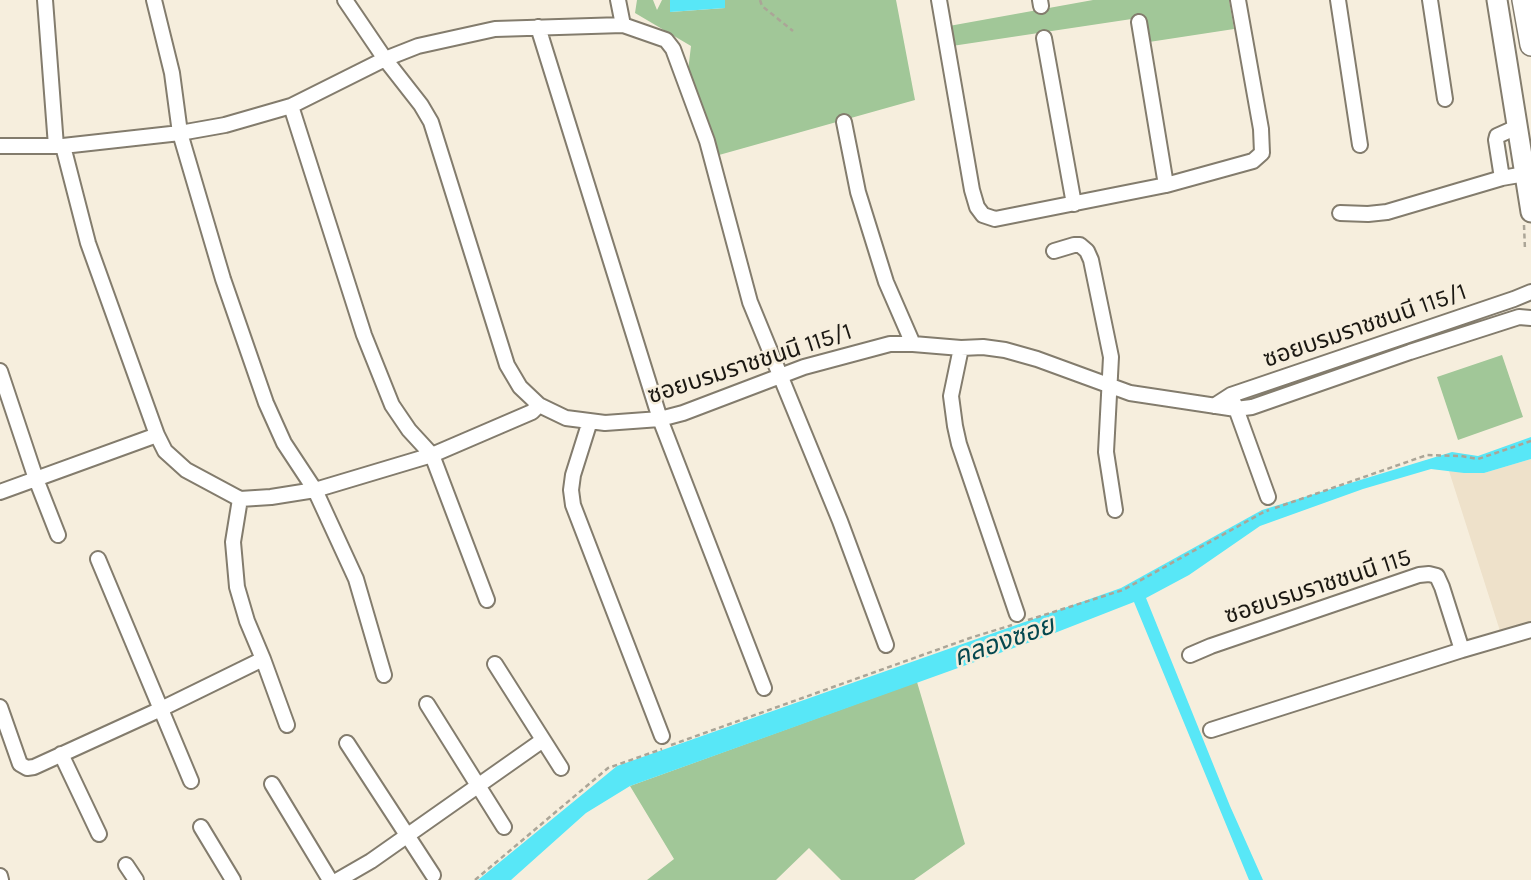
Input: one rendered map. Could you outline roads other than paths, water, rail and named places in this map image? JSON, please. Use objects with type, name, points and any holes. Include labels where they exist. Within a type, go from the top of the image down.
[{"type":"highway","points":[[1524,0],[1531,45]]},
{"type":"main road","points":[[1497,0],[1525,174],[1527,218]]},
{"type":"street","points":[[45,0],[60,146],[88,243],[157,435],[165,451],[186,470],[240,499],[315,490],[432,455],[532,412],[539,405]]},
{"type":"street","points":[[154,0],[172,74],[180,133],[223,279],[266,404],[284,443],[315,490],[356,579],[384,675]]},
{"type":"street","name":"ซอยบรมราชชนนี 115/1","points":[[345,0],[431,122],[507,365],[520,387],[539,405],[566,418],[605,423],[660,419],[683,413],[804,367],[890,344],[1005,350],[1130,393],[1214,406],[1234,402],[1302,372],[1531,292]]},
{"type":"street","points":[[618,0],[623,25]]},
{"type":"street","points":[[939,0],[976,207],[983,215],[995,219],[1166,185],[1254,161],[1262,153],[1261,130],[1238,0]]},
{"type":"street","points":[[1338,0],[1360,145]]},
{"type":"street","points":[[1430,0],[1445,99]]},
{"type":"street","points":[[1139,22],[1166,185]]},
{"type":"street","points":[[0,146],[60,146],[180,133],[225,125],[291,106],[385,59],[418,46],[495,29],[623,25],[666,40],[673,49],[707,141],[750,302],[840,521],[886,645]]},
{"type":"street","points":[[538,27],[660,419],[764,688]]},
{"type":"street","points":[[1044,38],[1073,204]]},
{"type":"street","points":[[291,106],[364,335],[392,405],[432,455],[486,600]]},
{"type":"street","points":[[844,122],[862,205],[886,282],[913,344]]},
{"type":"street","points":[[1502,178],[1497,136],[1517,127]]},
{"type":"street","points":[[1340,213],[1387,212],[1502,178],[1525,174]]},
{"type":"street","points":[[1054,251],[1080,245],[1091,260],[1111,357],[1106,452],[1115,510]]},
{"type":"street","points":[[1514,299],[1525,317]]},
{"type":"street","name":"ซอยบรมราชชนนี 115/1","points":[[1234,402],[1252,407],[1395,357],[1525,317]]},
{"type":"street","points":[[1390,342],[1395,357]]},
{"type":"street","points":[[961,348],[951,396],[958,444],[1017,614]]},
{"type":"street","points":[[0,371],[58,535]]},
{"type":"street","points":[[1302,372],[1308,388]]},
{"type":"street","points":[[1234,402],[1268,497]]},
{"type":"street","points":[[590,421],[573,475],[573,505],[662,736]]},
{"type":"street","points":[[0,492],[157,435]]},
{"type":"street","points":[[240,499],[233,541],[237,587],[287,726]]},
{"type":"street","points":[[98,559],[191,781]]},
{"type":"street","name":"ซอยบรมราชชนนี 115","points":[[1190,655],[1419,575],[1429,574],[1437,576],[1442,587],[1462,650]]},
{"type":"street","points":[[1212,730],[1531,630]]},
{"type":"street","points":[[0,707],[20,764],[27,768],[34,767],[263,659]]},
{"type":"street","points":[[495,664],[561,768]]},
{"type":"street","points":[[427,704],[504,827]]},
{"type":"street","points":[[338,880],[370,861],[543,740]]},
{"type":"street","points":[[347,743],[433,875]]},
{"type":"street","points":[[61,754],[99,834]]},
{"type":"street","points":[[272,784],[330,880]]},
{"type":"street","points":[[201,827],[233,880]]},
{"type":"street","points":[[126,865],[136,880]]},
{"type":"water","points":[[670,0],[725,0],[725,8],[670,12]]},
{"type":"water","name":"คลองซอย","points":[[1531,437],[1531,459],[1484,473],[1431,469],[1363,489],[1260,526],[1189,575],[1146,598],[1230,806],[1263,880],[1249,880],[1134,602],[1047,636],[630,786],[586,813],[511,880],[478,880],[617,766],[1121,588],[1262,510],[1452,452],[1478,456]]}]
